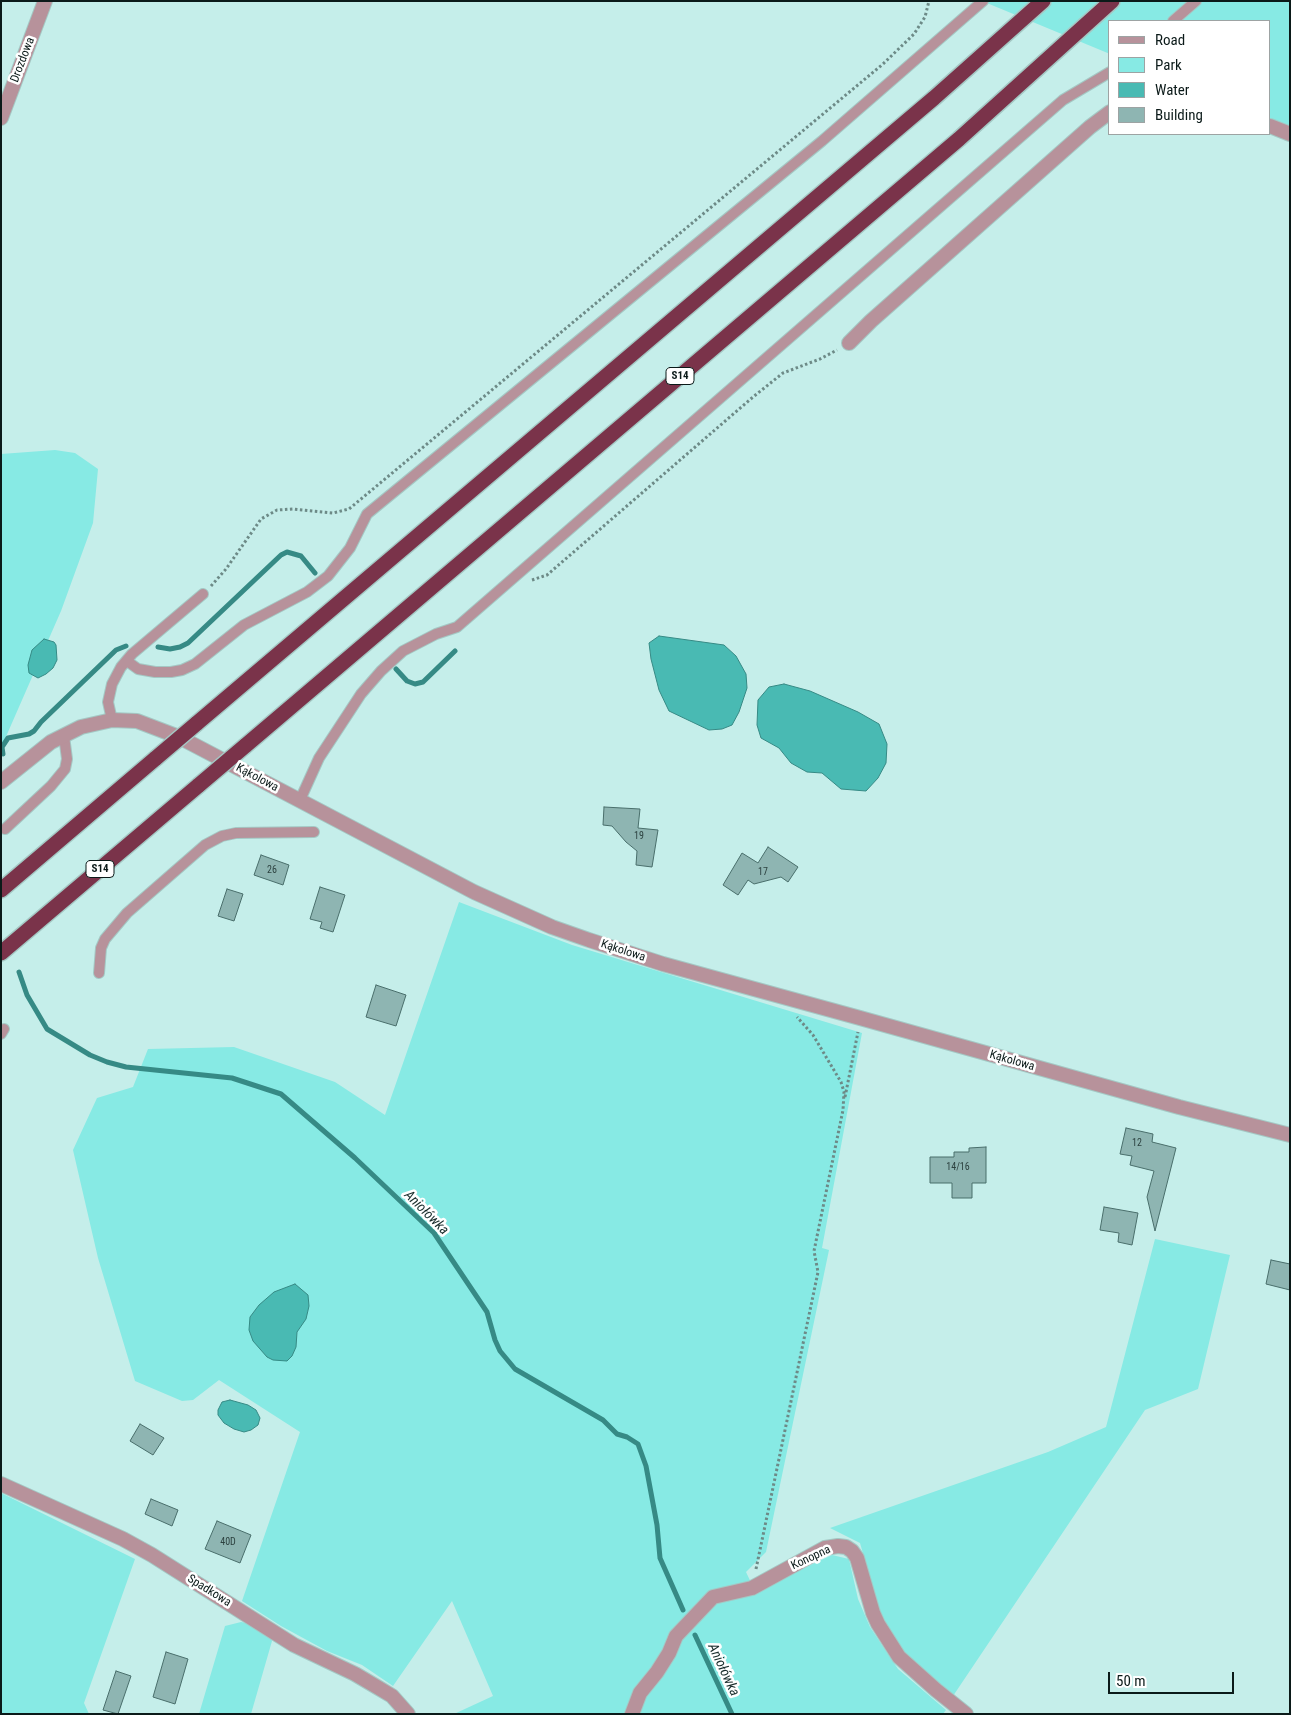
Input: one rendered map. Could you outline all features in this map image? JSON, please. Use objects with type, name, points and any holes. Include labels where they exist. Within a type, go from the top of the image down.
[{"type":"highway","points":[[1,890],[934,98],[1043,1]]},
{"type":"highway","name":"S14","points":[[1,953],[959,139],[1112,1]]},
{"type":"street","name":"Drozdowa","points":[[1,118],[45,1]]},
{"type":"street","points":[[849,344],[872,321],[1068,146],[1108,114]]},
{"type":"street","points":[[1271,126],[1290,134]]},
{"type":"street","name":"Kąkolowa","points":[[1,782],[51,742],[81,726],[112,720],[137,721],[179,737],[474,892],[552,927],[663,964],[1179,1107],[1290,1135]]},
{"type":"street","name":"Spadkowa","points":[[1,1484],[123,1538],[294,1645],[355,1674],[392,1696],[408,1714]]},
{"type":"street","name":"Konopna","points":[[632,1714],[640,1693],[657,1672],[669,1653],[676,1636],[713,1597],[752,1588],[825,1548],[838,1546],[852,1551],[857,1558],[873,1613],[893,1648],[908,1666],[966,1714]]},
{"type":"lane","points":[[127,661],[138,669],[155,672],[182,670],[195,664],[244,625],[307,592],[328,576],[350,548],[367,514],[822,141],[982,1]]},
{"type":"lane","points":[[1174,20],[1196,1]]},
{"type":"lane","points":[[300,800],[319,758],[361,694],[381,670],[403,651],[436,634],[457,628],[1063,100],[1108,73]]},
{"type":"lane","points":[[112,720],[108,702],[112,684],[121,668],[203,594]]},
{"type":"lane","points":[[5,830],[65,769],[67,759],[64,736]]},
{"type":"lane","points":[[99,973],[101,948],[105,939],[127,913],[204,845],[222,836],[236,833],[314,832]]},
{"type":"path","points":[[203,594],[226,569],[260,519],[277,510],[293,508],[333,513],[349,509],[883,64],[914,34],[925,17],[928,1]]},
{"type":"path","points":[[529,581],[547,575],[752,397],[783,373],[820,359],[849,344]]},
{"type":"path","points":[[776,995],[813,1036],[834,1068],[844,1092],[843,1110]]},
{"type":"path","points":[[752,1588],[818,1272],[814,1252],[860,1018]]},
{"type":"green space","points":[[982,1],[1290,1],[1290,128],[1271,120],[1271,20],[1108,20],[1108,53]]},
{"type":"green space","points":[[55,450],[75,453],[98,469],[93,523],[61,611],[1,748],[1,454]]},
{"type":"green space","points":[[459,902],[572,945],[862,1033],[822,1248],[829,1250],[766,1552],[746,1572],[755,1591],[832,1555],[849,1559],[858,1599],[870,1627],[898,1669],[946,1710],[943,1714],[454,1714],[493,1696],[452,1601],[393,1686],[362,1665],[327,1651],[281,1626],[242,1601],[300,1432],[219,1380],[193,1400],[182,1401],[135,1381],[98,1258],[73,1150],[97,1098],[133,1087],[148,1049],[234,1047],[335,1082],[385,1115]]},
{"type":"green space","points":[[1155,1239],[1230,1255],[1198,1389],[1145,1410],[953,1696],[898,1647],[879,1609],[860,1543],[830,1528],[1048,1452],[1106,1427]]},
{"type":"green space","points":[[1,1493],[135,1559],[84,1703],[89,1714],[1,1714]]},
{"type":"green space","points":[[241,1622],[252,1624],[268,1632],[272,1641],[251,1714],[199,1714],[225,1626]]},
{"type":"water","points":[[659,636],[724,645],[736,656],[746,674],[747,688],[739,712],[732,725],[722,729],[709,730],[669,711],[659,690],[651,659],[649,643]]},
{"type":"water","points":[[44,639],[54,642],[56,645],[57,660],[53,668],[38,678],[29,673],[28,665],[32,650]]},
{"type":"water","points":[[784,684],[810,691],[858,712],[879,724],[887,744],[886,763],[878,778],[866,791],[841,789],[822,773],[807,772],[791,763],[779,748],[761,738],[757,725],[758,700],[769,687]]},
{"type":"water","points":[[295,1284],[308,1295],[309,1306],[306,1319],[297,1332],[296,1347],[292,1356],[287,1361],[273,1360],[267,1357],[253,1341],[249,1330],[250,1317],[259,1305],[274,1292]]},
{"type":"water","points":[[230,1400],[248,1405],[256,1410],[260,1418],[258,1425],[244,1432],[224,1423],[218,1415],[218,1410],[222,1402]]},
{"type":"building","points":[[604,807],[640,809],[638,828],[658,830],[652,867],[636,865],[637,851],[612,826],[603,825]]},
{"type":"building","points":[[768,847],[798,867],[788,882],[781,877],[754,884],[748,880],[738,895],[723,885],[742,853],[758,863]]},
{"type":"building","points":[[261,855],[289,865],[283,885],[254,875]]},
{"type":"building","points":[[320,887],[345,895],[333,932],[320,928],[322,922],[310,919]]},
{"type":"building","points":[[227,889],[243,894],[234,921],[218,916]]},
{"type":"building","points":[[376,985],[406,995],[396,1026],[366,1017]]},
{"type":"building","points":[[1126,1128],[1153,1134],[1152,1142],[1176,1148],[1155,1231],[1147,1197],[1154,1171],[1130,1165],[1132,1156],[1120,1154]]},
{"type":"building","points":[[986,1147],[986,1183],[972,1183],[972,1198],[952,1198],[952,1183],[930,1183],[930,1157],[954,1157],[954,1152],[969,1152],[969,1148]]},
{"type":"building","points":[[1104,1207],[1138,1213],[1132,1245],[1118,1242],[1119,1233],[1100,1230]]},
{"type":"building","points":[[1271,1260],[1290,1264],[1290,1290],[1266,1284]]},
{"type":"building","points":[[140,1424],[164,1438],[153,1455],[130,1441]]},
{"type":"building","points":[[151,1499],[178,1510],[172,1526],[145,1514]]},
{"type":"building","points":[[217,1521],[251,1535],[240,1563],[205,1549]]},
{"type":"building","points":[[166,1652],[188,1659],[175,1704],[153,1697]]},
{"type":"building","points":[[116,1671],[131,1676],[118,1714],[103,1710]]},
{"type":"waterway","points":[[158,647],[170,649],[188,643],[281,555],[287,552],[301,556],[315,573]]},
{"type":"waterway","points":[[3,754],[2,747],[8,738],[29,734],[34,731],[116,650],[126,646]]},
{"type":"waterway","points":[[396,669],[407,681],[415,684],[423,682],[455,651]]},
{"type":"waterway","name":"Aniołówka","points":[[19,972],[27,995],[47,1029],[90,1055],[126,1067],[232,1078],[281,1094],[355,1158],[434,1233],[487,1312],[500,1351],[515,1369],[603,1420],[617,1434],[627,1437],[638,1444],[646,1466],[657,1525],[660,1558],[683,1610]]},
{"type":"waterway","name":"Aniołówka","points":[[695,1635],[732,1714]]}]
